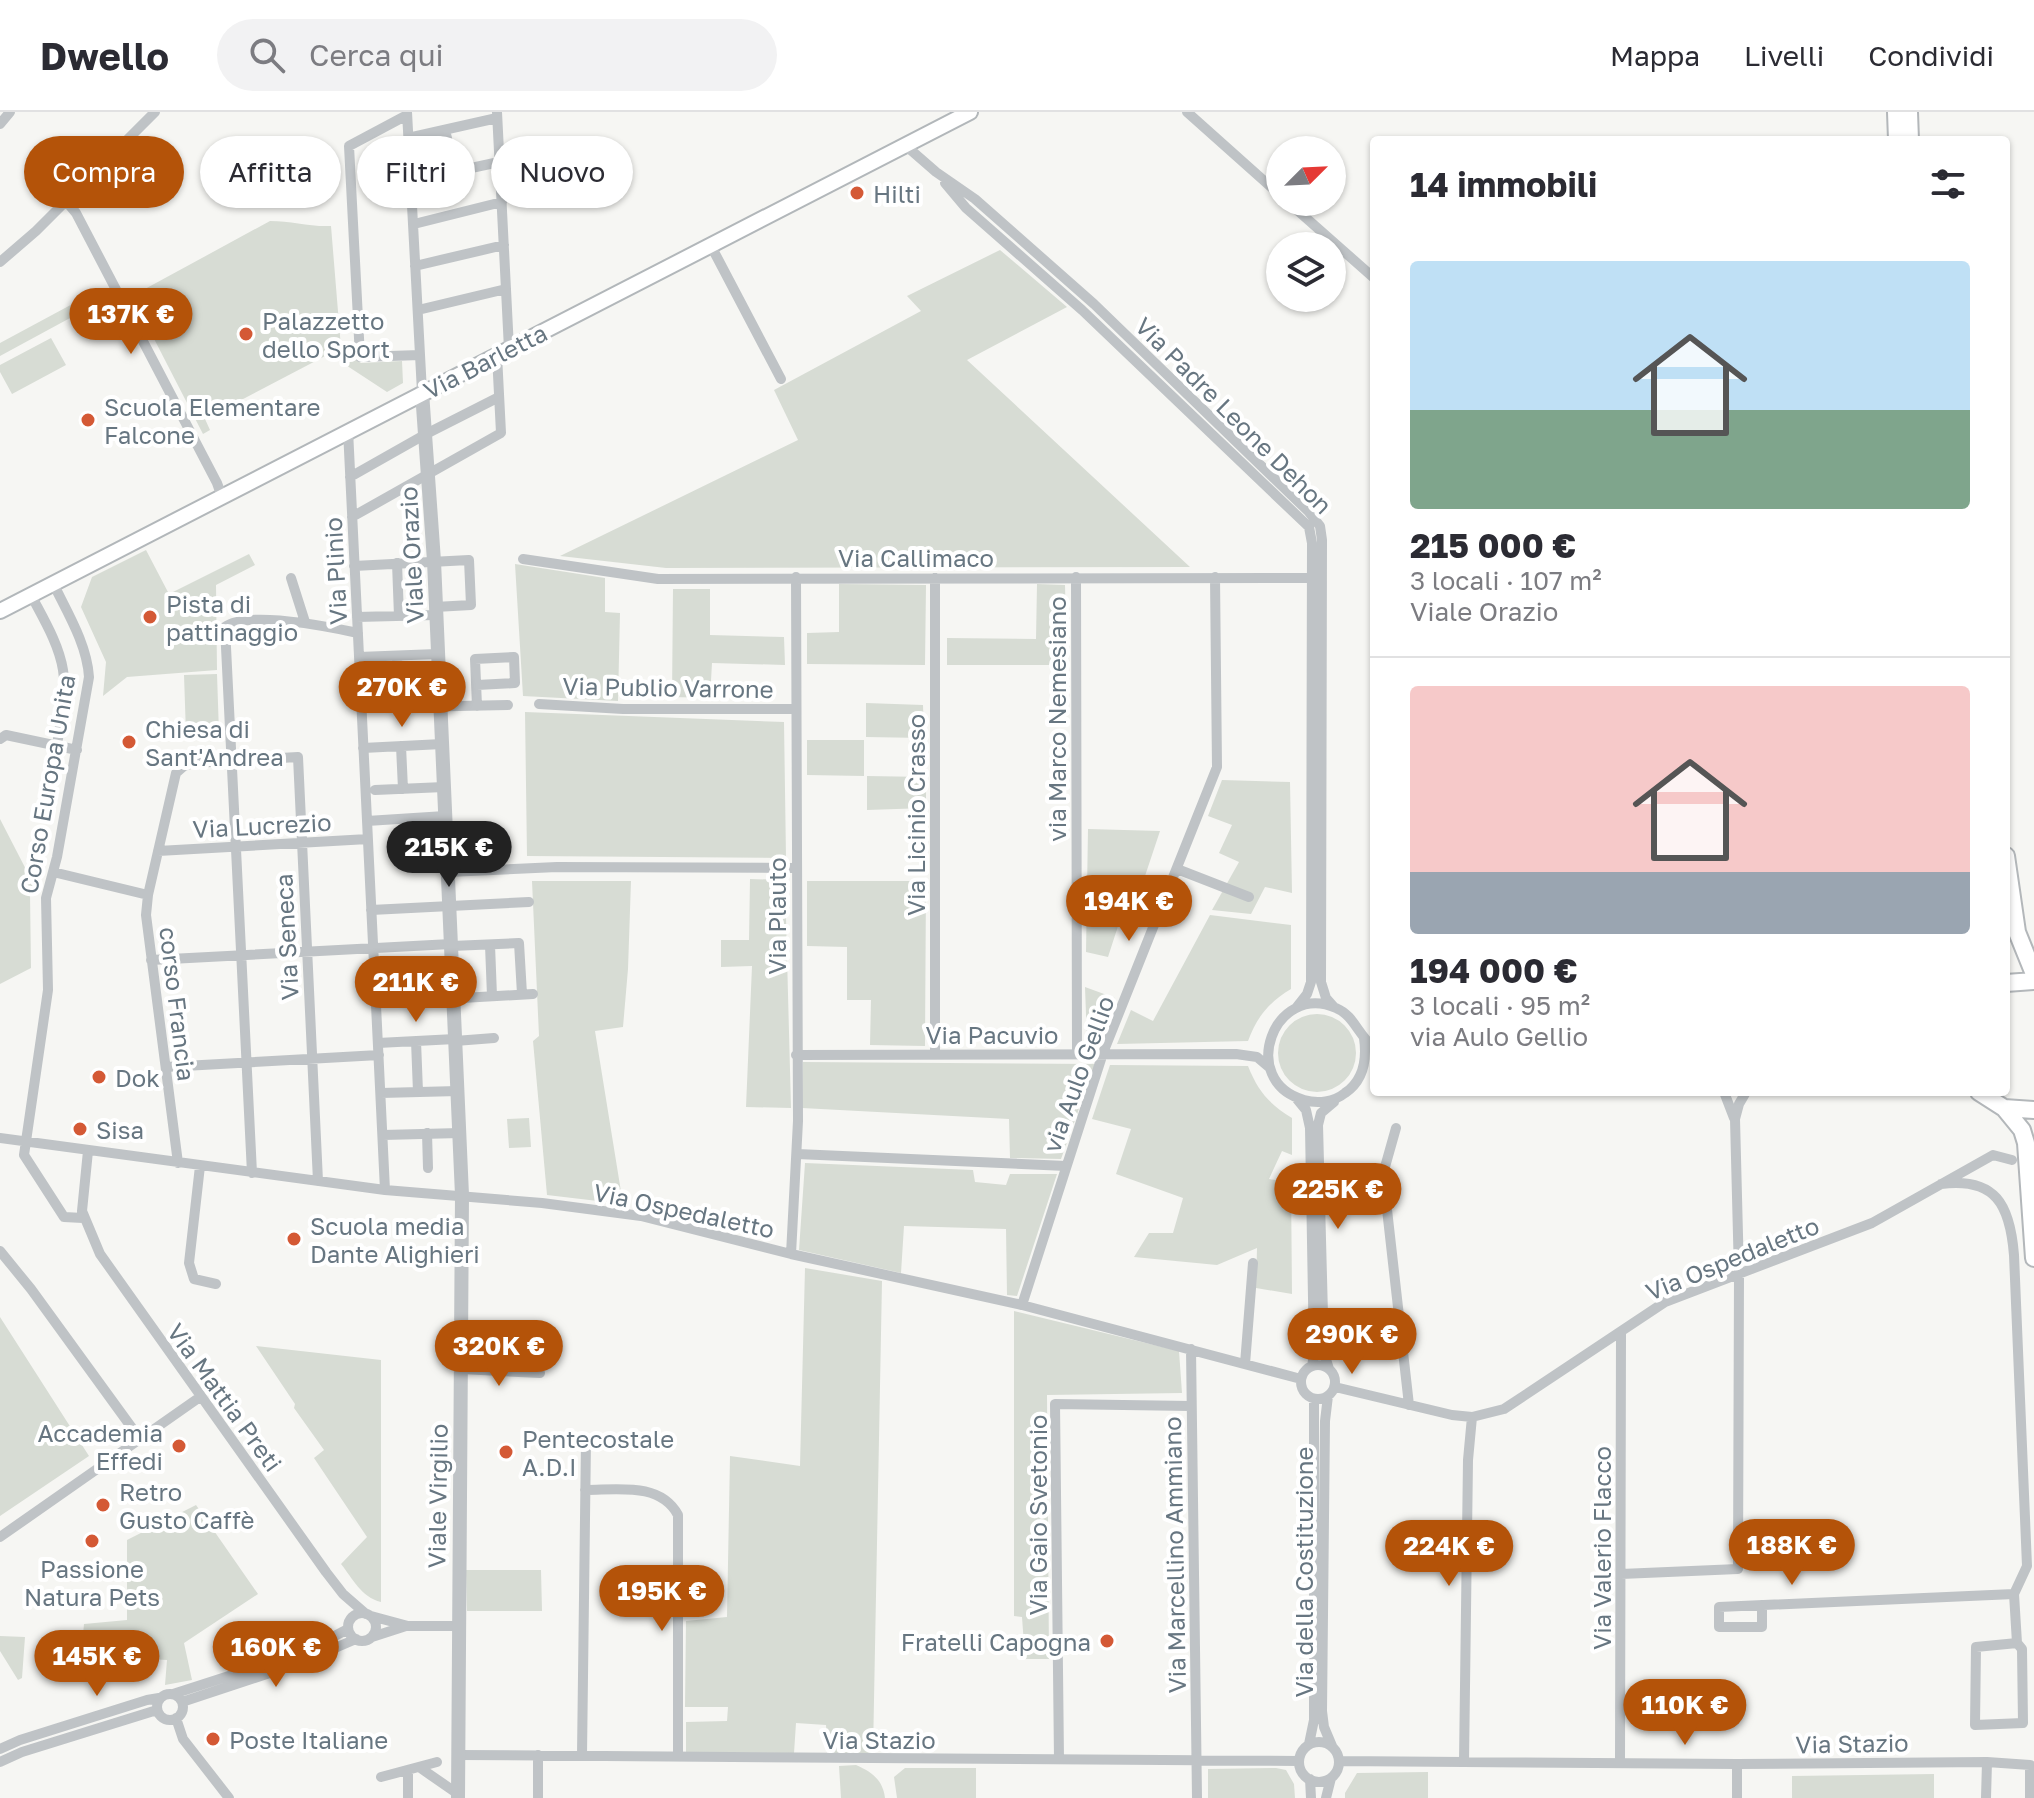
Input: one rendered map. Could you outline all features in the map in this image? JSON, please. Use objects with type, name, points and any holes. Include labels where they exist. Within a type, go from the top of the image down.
[{"type":"main road","name":"Via Barletta","points":[[0,610],[970,112]]},
{"type":"main road","points":[[1896,112],[1897,136]]},
{"type":"main road","points":[[1909,112],[1910,136]]},
{"type":"main road","points":[[2010,884],[2017,932],[2034,974]]},
{"type":"main road","points":[[2010,983],[2034,981]]},
{"type":"main road","points":[[1983,1096],[2004,1108],[2034,1110]]},
{"type":"main road","points":[[2004,1108],[2022,1130],[2026,1143],[2034,1258]]},
{"type":"street","points":[[0,124],[10,112]]},
{"type":"street","points":[[131,136],[155,112]]},
{"type":"street","points":[[1187,112],[1266,183]]},
{"type":"street","points":[[408,136],[407,114],[349,146],[360,357],[420,355]]},
{"type":"street","points":[[417,136],[497,115],[498,136]]},
{"type":"street","points":[[445,130],[446,136]]},
{"type":"street","name":"Via Padre Leone Dehon","points":[[905,145],[936,172],[975,199],[1094,304],[1320,526],[1321,982],[1326,998],[1334,1007]]},
{"type":"street","name":"Via Padre Leone Dehon","points":[[936,172],[966,208],[1082,310],[1304,521],[1311,534],[1311,982],[1307,994],[1296,1008]]},
{"type":"street","points":[[414,224],[491,205]]},
{"type":"street","points":[[0,262],[58,208]]},
{"type":"street","points":[[72,208],[222,497]]},
{"type":"street","points":[[413,208],[422,392]]},
{"type":"street","points":[[352,517],[501,433],[499,397],[506,289],[502,208]]},
{"type":"street","points":[[1304,216],[1370,274]]},
{"type":"street","points":[[710,244],[781,379]]},
{"type":"street","points":[[415,266],[504,245]]},
{"type":"street","points":[[418,310],[506,289]]},
{"type":"street","name":"Viale Orazio","points":[[422,392],[434,561],[462,1195]]},
{"type":"street","points":[[350,477],[499,397]]},
{"type":"street","name":"Via Plinio","points":[[348,430],[385,1190]]},
{"type":"street","name":"Via Callimaco","points":[[523,559],[658,579],[1311,578]]},
{"type":"street","points":[[354,566],[469,560],[471,605],[399,616],[357,617]]},
{"type":"street","points":[[397,563],[399,616]]},
{"type":"street","name":"Via Plauto","points":[[791,1254],[797,1154],[796,577]]},
{"type":"street","name":"via Marco Nemesiano","points":[[1076,577],[1077,1054]]},
{"type":"street","name":"via Aulo Gellio","points":[[1022,1305],[1103,1053],[1217,767],[1215,577]]},
{"type":"street","points":[[291,578],[305,622]]},
{"type":"street","name":"Via Licinio Crasso","points":[[935,578],[935,1053]]},
{"type":"street","name":"Corso Europa Unita","points":[[25,1141],[48,990],[46,898],[89,677],[88,664],[53,583]]},
{"type":"street","points":[[31,595],[63,668],[64,693],[57,746]]},
{"type":"street","points":[[252,1173],[225,627],[233,622],[286,620],[358,633]]},
{"type":"street","points":[[359,657],[437,654]]},
{"type":"street","points":[[397,656],[399,707]]},
{"type":"street","points":[[477,685],[515,683],[514,657],[475,659],[477,706]]},
{"type":"street","name":"Via Publio Varrone","points":[[539,704],[623,709],[796,709]]},
{"type":"street","points":[[361,708],[508,705]]},
{"type":"street","points":[[0,739],[6,735],[77,750]]},
{"type":"street","points":[[363,748],[442,744]]},
{"type":"street","points":[[401,746],[403,789]]},
{"type":"street","name":"Via Seneca","points":[[231,761],[298,757],[318,1181]]},
{"type":"street","name":"corso Francia","points":[[178,1163],[151,960],[146,915],[148,895],[176,773],[194,763],[231,761]]},
{"type":"street","points":[[375,790],[444,787]]},
{"type":"street","points":[[367,821],[445,816]]},
{"type":"street","name":"Via Lucrezio","points":[[158,851],[368,839]]},
{"type":"street","points":[[448,872],[557,867],[796,868]]},
{"type":"street","points":[[1177,869],[1249,897]]},
{"type":"street","points":[[53,872],[148,895]]},
{"type":"street","points":[[371,910],[529,902]]},
{"type":"street","points":[[151,960],[373,947],[519,943],[527,994],[375,1003]]},
{"type":"street","points":[[490,945],[492,996]]},
{"type":"street","points":[[1312,1366],[1310,1128],[1306,1110],[1276,1080],[1270,1068],[1269,1041],[1284,1016],[1309,1004],[1334,1007],[1347,1014],[1370,1043]]},
{"type":"street","name":"Via Pacuvio","points":[[1236,1054],[1261,1048],[1275,1027]]},
{"type":"street","points":[[378,1043],[494,1038]]},
{"type":"street","points":[[1364,1038],[1364,1068]]},
{"type":"street","points":[[416,1041],[418,1092]]},
{"type":"street","name":"Via Pacuvio","points":[[796,1055],[1236,1054],[1257,1057],[1270,1068]]},
{"type":"street","points":[[166,1067],[379,1055]]},
{"type":"street","name":"Via della Costituzione","points":[[1339,1761],[1324,1727],[1322,1711],[1325,1421],[1335,1378],[1324,1353],[1318,1125],[1321,1113],[1357,1082],[1364,1068],[1370,1064]]},
{"type":"street","points":[[381,1093],[458,1091]]},
{"type":"street","points":[[1295,1098],[1320,1103],[1346,1093]]},
{"type":"street","points":[[1621,1574],[1738,1569],[1739,1274],[1735,1119],[1727,1096]]},
{"type":"street","points":[[1735,1119],[1743,1096]]},
{"type":"street","points":[[1396,1128],[1383,1174],[1409,1405]]},
{"type":"street","points":[[427,1133],[428,1168]]},
{"type":"street","points":[[383,1135],[460,1133]]},
{"type":"street","name":"Via Ospedaletto","points":[[0,1138],[385,1190],[462,1195],[641,1216],[791,1254],[1022,1305],[1301,1379]]},
{"type":"street","points":[[25,1141],[24,1159],[64,1217],[83,1218]]},
{"type":"street","name":"Via Mattia Preti","points":[[88,1151],[82,1195],[83,1218],[100,1254],[343,1594],[369,1615]]},
{"type":"street","points":[[797,1154],[1066,1166]]},
{"type":"street","name":"Via Ospedaletto","points":[[1332,1391],[1472,1417],[1504,1409],[1665,1302],[1872,1223],[1993,1155],[2012,1160]]},
{"type":"street","points":[[200,1166],[189,1263],[194,1279],[216,1284]]},
{"type":"street","points":[[1941,1184],[1976,1184],[1991,1191],[2004,1206],[2012,1227],[2027,1566],[2014,1594],[2017,1643],[2022,1649],[2023,1723],[1975,1725],[1976,1647],[2017,1643]]},
{"type":"street","name":"Viale Virgilio","points":[[458,1796],[462,1195]]},
{"type":"street","points":[[0,1251],[140,1439]]},
{"type":"street","points":[[1245,1364],[1253,1263]]},
{"type":"street","name":"Via Valerio Flacco","points":[[1620,1763],[1621,1333]]},
{"type":"street","name":"Via Marcellino Ammiano","points":[[1191,1349],[1197,1798]]},
{"type":"street","points":[[1329,1369],[1312,1366],[1301,1379],[1303,1391],[1314,1399],[1332,1391]]},
{"type":"street","points":[[461,1369],[540,1373]]},
{"type":"street","points":[[0,1537],[200,1397]]},
{"type":"street","name":"Via della Costituzione","points":[[1299,1761],[1300,1754],[1309,1744],[1314,1720],[1314,1399]]},
{"type":"street","name":"Via Gaio Svetonio","points":[[1059,1759],[1055,1404],[1191,1406]]},
{"type":"street","points":[[1464,1762],[1468,1460],[1472,1417]]},
{"type":"street","points":[[582,1755],[586,1440]]},
{"type":"street","points":[[585,1490],[642,1490],[658,1494],[671,1503],[678,1515],[678,1757]]},
{"type":"street","name":"Via Mattia Preti","points":[[343,1594],[349,1624]]},
{"type":"street","points":[[1762,1605],[1762,1627],[1719,1627],[1719,1607],[1762,1605],[2014,1594]]},
{"type":"street","points":[[0,1762],[158,1704],[166,1694],[294,1655],[349,1624],[357,1613],[408,1626],[459,1626]]},
{"type":"street","points":[[369,1615],[376,1624],[372,1637]]},
{"type":"street","points":[[349,1624],[356,1639]]},
{"type":"street","points":[[182,1702],[300,1663],[356,1639],[364,1641],[408,1626]]},
{"type":"street","points":[[173,1694],[182,1702]]},
{"type":"street","points":[[0,1749],[147,1700],[158,1704],[165,1719],[176,1718],[181,1713],[182,1702]]},
{"type":"street","points":[[176,1718],[183,1739],[229,1798]]},
{"type":"street","points":[[1309,1744],[1321,1742],[1332,1746]]},
{"type":"street","name":"Via Stazio","points":[[459,1755],[1299,1761]]},
{"type":"street","points":[[538,1755],[538,1798]]},
{"type":"street","points":[[1299,1761],[1302,1772],[1310,1779],[1321,1781],[1331,1778]]},
{"type":"street","points":[[1326,1798],[1339,1761]]},
{"type":"street","name":"Via Stazio","points":[[1339,1761],[1987,1762],[2030,1765],[2030,1798]]},
{"type":"street","points":[[381,1777],[437,1762]]},
{"type":"street","points":[[1986,1798],[1987,1762]]},
{"type":"street","points":[[1737,1764],[1737,1798]]},
{"type":"street","points":[[413,1769],[458,1796]]},
{"type":"street","points":[[408,1798],[413,1769]]},
{"type":"street","points":[[1310,1779],[1311,1798]]},
{"type":"shaded area","name":"Palazzetto dello Sport","points":[[270,221],[331,226],[341,348],[361,363],[402,361],[403,383],[387,392],[329,354],[205,419],[210,430],[203,434],[132,296]]},
{"type":"shaded area","points":[[1000,250],[1067,307],[967,360],[1190,567],[666,568],[560,556],[798,440],[774,390],[921,311],[907,296]]},
{"type":"shaded area","points":[[78,301],[83,311],[0,356],[0,343]]},
{"type":"shaded area","points":[[51,338],[66,365],[12,394],[0,372],[0,365]]},
{"type":"shaded area","points":[[146,550],[169,594],[249,554],[255,565],[216,585],[217,670],[127,677],[103,696],[106,662],[81,607],[92,577]]},
{"type":"shaded area","points":[[515,564],[605,578],[605,612],[620,613],[618,701],[523,696]]},
{"type":"shaded area","points":[[839,584],[926,585],[925,665],[807,664],[807,633],[839,632]]},
{"type":"shaded area","points":[[1037,584],[1065,585],[1067,665],[947,665],[947,638],[1036,639]]},
{"type":"shaded area","points":[[673,589],[710,589],[710,635],[784,637],[785,665],[712,663],[710,698],[672,697]]},
{"type":"shaded area","points":[[217,674],[219,733],[186,734],[184,675]]},
{"type":"shaded area","points":[[866,703],[923,705],[924,738],[866,737]]},
{"type":"shaded area","points":[[525,712],[784,722],[786,858],[527,856]]},
{"type":"shaded area","points":[[807,740],[864,740],[864,776],[807,775]]},
{"type":"shaded area","points":[[867,776],[926,777],[926,808],[867,810]]},
{"type":"shaded area","points":[[1222,780],[1290,782],[1292,893],[1265,887],[1251,914],[1212,910],[1239,862],[1219,853],[1232,825],[1208,816]]},
{"type":"shaded area","points":[[0,819],[33,883],[30,894],[31,968],[0,984]]},
{"type":"shaded area","points":[[1088,829],[1160,831],[1142,885],[1132,883],[1108,957],[1086,952]]},
{"type":"shaded area","points":[[750,879],[785,880],[791,1108],[746,1107],[752,966],[721,967],[721,940],[749,940]]},
{"type":"shaded area","points":[[532,881],[631,881],[623,1027],[595,1031],[623,1204],[547,1195],[533,1041],[539,1036]]},
{"type":"shaded area","points":[[807,881],[926,881],[925,1046],[870,1045],[871,1000],[847,1000],[847,947],[807,946]]},
{"type":"shaded area","points":[[1210,915],[1291,925],[1291,989],[1264,1011],[1248,1041],[1117,1044],[1131,1010],[1153,1021]]},
{"type":"shaded area","points":[[1085,987],[1115,998],[1101,1041],[1087,1041]]},
{"type":"shaded area","points":[[1317,1014],[1332,1017],[1345,1025],[1353,1038],[1356,1053],[1353,1068],[1345,1081],[1332,1089],[1317,1092],[1302,1089],[1289,1081],[1281,1068],[1278,1053],[1281,1038],[1289,1025],[1302,1017]]},
{"type":"shaded area","points":[[803,1062],[1095,1064],[1061,1159],[1010,1158],[1009,1119],[802,1108]]},
{"type":"shaded area","points":[[1110,1065],[1248,1066],[1265,1096],[1292,1118],[1292,1155],[1282,1151],[1269,1179],[1291,1182],[1292,1294],[1256,1288],[1257,1248],[1217,1265],[1134,1257],[1149,1233],[1173,1233],[1183,1198],[1116,1174],[1131,1129],[1092,1119]]},
{"type":"shaded area","points":[[529,1118],[531,1147],[509,1148],[507,1119]]},
{"type":"shaded area","points":[[805,1163],[973,1170],[975,1182],[1006,1185],[1010,1174],[1057,1174],[1017,1296],[1007,1295],[1006,1229],[904,1226],[901,1273],[799,1250]]},
{"type":"shaded area","points":[[805,1268],[882,1281],[873,1753],[832,1755],[832,1740],[827,1739],[826,1725],[796,1723],[794,1753],[686,1752],[686,1722],[727,1721],[728,1707],[685,1707],[686,1621],[727,1617],[730,1456],[800,1466]]},
{"type":"shaded area","points":[[1014,1311],[1179,1351],[1182,1393],[1047,1395],[1049,1659],[1025,1659],[1022,1617],[1014,1616]]},
{"type":"shaded area","points":[[0,1317],[89,1456],[0,1516]]},
{"type":"shaded area","points":[[256,1346],[381,1360],[381,1602],[363,1592],[341,1564],[367,1537],[314,1458],[324,1450]]},
{"type":"shaded area","points":[[196,1505],[258,1594],[184,1643],[192,1680],[165,1685],[167,1660],[81,1655],[84,1624],[127,1620],[127,1540]]},
{"type":"shaded area","points":[[466,1570],[541,1570],[542,1611],[467,1611]]},
{"type":"shaded area","points":[[0,1636],[25,1637],[22,1678],[18,1680],[0,1651]]},
{"type":"shaded area","points":[[856,1765],[876,1777],[885,1798],[841,1798],[839,1766]]},
{"type":"shaded area","points":[[905,1768],[976,1768],[976,1798],[897,1798],[894,1777]]},
{"type":"shaded area","points":[[1208,1769],[1286,1770],[1294,1784],[1295,1798],[1208,1798]]},
{"type":"shaded area","points":[[1428,1772],[1428,1798],[1345,1798],[1357,1773]]},
{"type":"shaded area","points":[[1934,1774],[1934,1798],[1792,1798],[1792,1776]]},
{"type":"place","name":"Hilti","points":[[857,193]]},
{"type":"place","name":"Palazzetto dello Sport","points":[[246,334]]},
{"type":"place","name":"Scuola Elementare Falcone","points":[[88,420]]},
{"type":"place","name":"Pista di pattinaggio","points":[[150,617]]},
{"type":"place","name":"Chiesa di Sant'Andrea","points":[[129,742]]},
{"type":"place","name":"Dok","points":[[99,1077]]},
{"type":"place","name":"Sisa","points":[[80,1129]]},
{"type":"place","name":"Scuola media Dante Alighieri","points":[[294,1239]]},
{"type":"place","name":"Accademia Effedi","points":[[179,1446]]},
{"type":"place","name":"Pentecostale A.D.I","points":[[506,1452]]},
{"type":"place","name":"Retro Gusto Caffè","points":[[103,1505]]},
{"type":"place","name":"Passione Natura Pets","points":[[92,1541]]},
{"type":"place","name":"Fratelli Capogna","points":[[1107,1641]]},
{"type":"place","name":"Poste Italiane","points":[[213,1739]]}]
